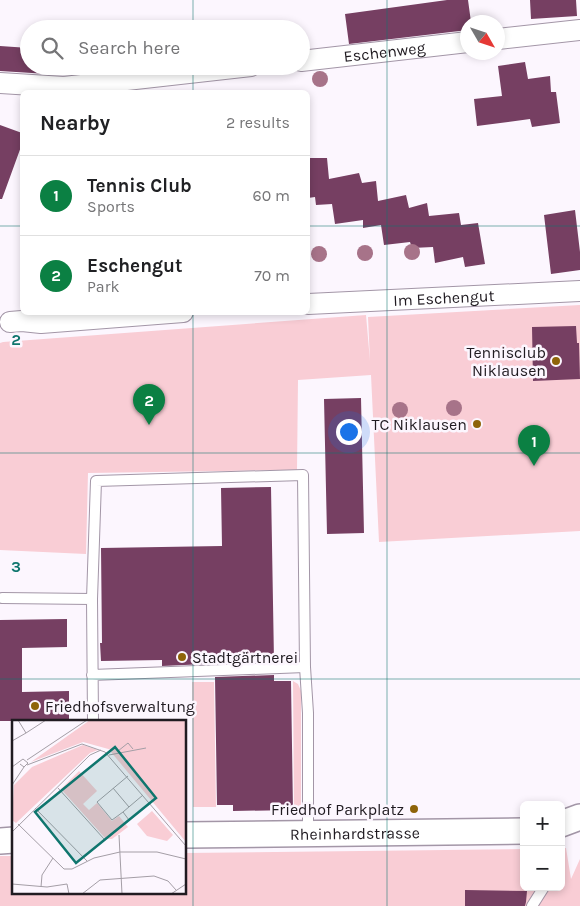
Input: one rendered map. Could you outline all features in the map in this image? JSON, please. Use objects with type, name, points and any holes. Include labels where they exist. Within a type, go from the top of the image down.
[{"type":"street","points":[[505,38],[580,30]]},
{"type":"street","name":"Eschenweg","points":[[310,60],[460,43]]},
{"type":"street","points":[[0,83],[64,87],[171,75]]},
{"type":"street","name":"Im Eschengut","points":[[310,304],[580,291]]},
{"type":"street","points":[[10,322],[41,322],[140,315]]},
{"type":"street","points":[[565,823],[580,817]]},
{"type":"street","name":"Rheinhardstrasse","points":[[186,834],[520,831]]},
{"type":"lane","points":[[93,720],[92,599],[96,481],[303,475],[305,667],[308,713],[308,833]]},
{"type":"lane","points":[[2,598],[92,599]]},
{"type":"lane","points":[[92,674],[305,667]]},
{"type":"lane","points":[[535,904],[542,891]]},
{"type":"shaded area","points":[[580,305],[580,531],[379,542],[371,375],[298,380],[297,470],[88,473],[86,554],[0,550],[0,343],[366,315],[370,361],[368,317]]},
{"type":"shaded area","points":[[293,681],[298,684],[301,691],[301,809],[294,809]]},
{"type":"shaded area","points":[[192,682],[214,682],[216,807],[193,807]]},
{"type":"shaded area","points":[[566,848],[571,879],[580,859],[580,906],[0,906],[0,856],[12,856],[12,894],[186,894],[186,853],[520,849],[520,891],[565,891]]},
{"type":"building","points":[[447,0],[468,0],[470,15],[460,15],[460,31],[349,44],[345,14]]},
{"type":"building","points":[[530,0],[576,0],[577,16],[531,19]]},
{"type":"building","points":[[0,46],[20,47],[20,72],[0,71]]},
{"type":"building","points":[[525,62],[528,79],[550,76],[551,92],[556,92],[560,123],[532,127],[530,119],[477,126],[474,99],[502,96],[498,66]]},
{"type":"building","points":[[0,125],[20,132],[20,150],[2,199],[0,199]]},
{"type":"building","points":[[310,158],[327,158],[329,179],[359,173],[362,183],[376,181],[378,201],[406,195],[409,208],[427,203],[429,216],[459,213],[461,225],[478,223],[485,264],[465,267],[463,257],[435,263],[433,247],[412,248],[410,242],[384,245],[381,225],[363,228],[363,220],[335,224],[332,204],[316,205],[315,197],[310,198]]},
{"type":"building","points":[[575,210],[580,270],[551,274],[544,215]]},
{"type":"building","name":"Tennisclub Niklausen","points":[[576,326],[577,343],[579,343],[580,379],[533,381],[532,327]]},
{"type":"building","points":[[361,398],[364,533],[327,534],[324,399]]},
{"type":"building","points":[[271,487],[274,661],[162,666],[162,660],[101,661],[101,548],[222,546],[221,488]]},
{"type":"building","name":"Friedhofsverwaltung","points":[[67,619],[67,647],[22,648],[22,692],[69,691],[69,720],[0,721],[0,620]]},
{"type":"building","points":[[274,675],[274,681],[291,681],[293,810],[233,811],[233,805],[217,805],[215,677]]},
{"type":"building","points":[[465,890],[527,891],[525,906],[465,906]]},
{"type":"place","name":"Tennisclub Niklausen","points":[[556,361]]},
{"type":"place","name":"TC Niklausen","points":[[477,424]]},
{"type":"place","name":"Eschengut","points":[[149,425]]},
{"type":"place","name":"Tennis Club","points":[[534,466]]},
{"type":"place","name":"Stadtgärtnerei","points":[[182,657]]},
{"type":"place","name":"Friedhofsverwaltung","points":[[35,706]]},
{"type":"place","name":"Friedhof Parkplatz","points":[[414,809]]}]
